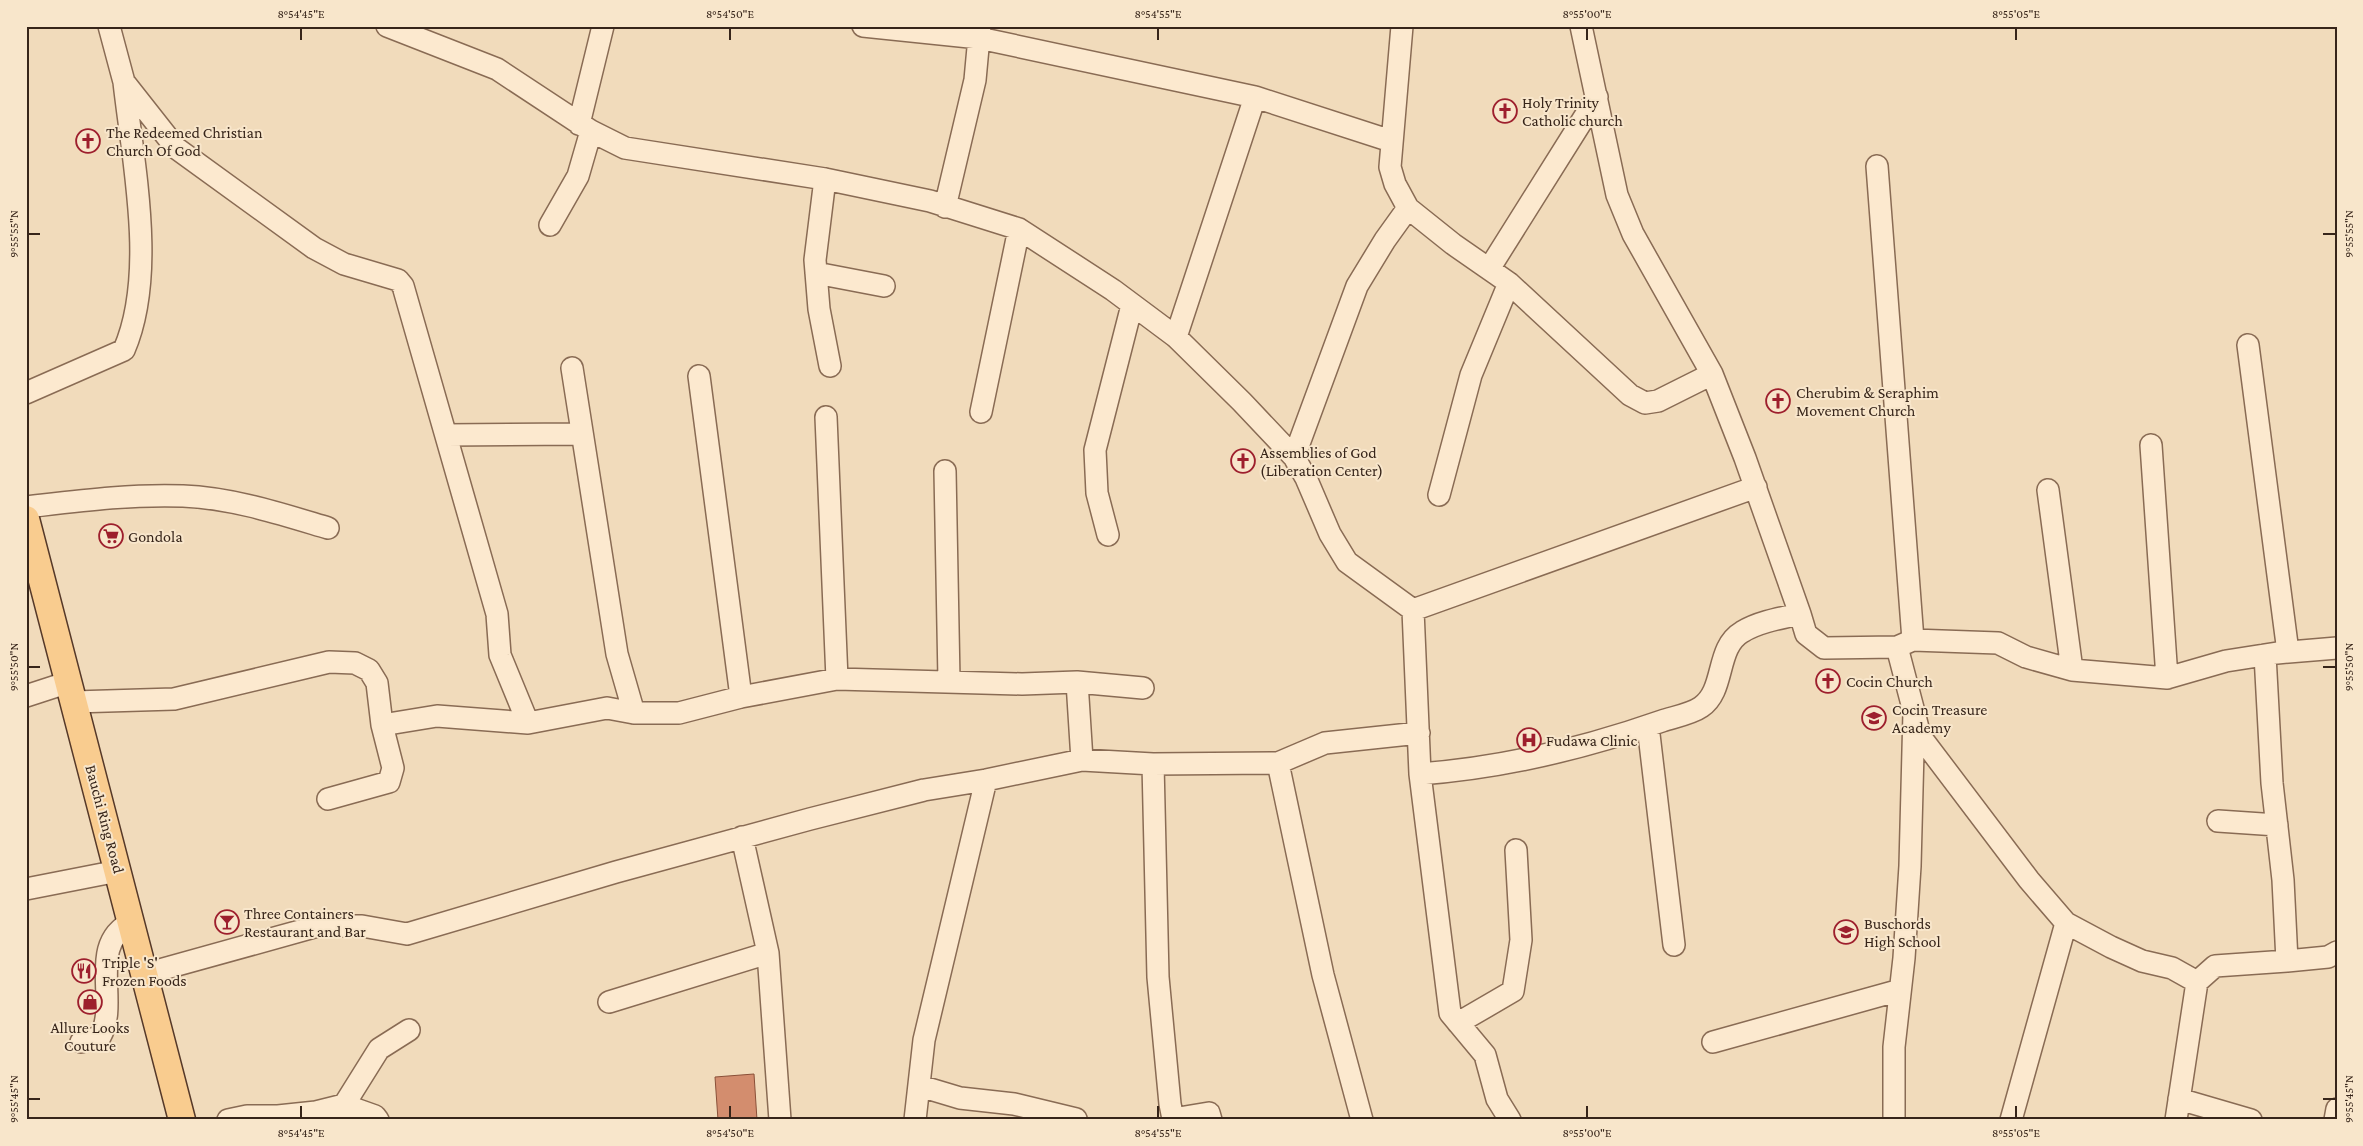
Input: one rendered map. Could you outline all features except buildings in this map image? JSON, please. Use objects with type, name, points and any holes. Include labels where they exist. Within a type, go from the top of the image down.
[{"type":"main road","name":"Bauchi Ring Road","points":[[26,519],[182,1120]]},
{"type":"street","points":[[26,393],[124,350],[132,332],[139,297],[140,228],[124,82],[109,26]]},
{"type":"street","points":[[387,26],[497,69],[585,127],[625,148],[825,179],[930,201],[944,207],[1019,228],[1176,337],[1294,457],[1306,478],[1330,534],[1347,562],[1413,610]]},
{"type":"street","points":[[550,224],[578,176],[602,26]]},
{"type":"street","points":[[863,26],[979,32],[1255,97],[1391,141]]},
{"type":"street","points":[[1402,26],[1390,167],[1395,184],[1408,208],[1509,283],[1630,395],[1645,403],[1658,401],[1712,374]]},
{"type":"street","points":[[1581,26],[1616,195],[1633,234],[1712,374],[1756,487],[1806,634],[1824,648],[1905,644],[1998,644],[2026,657],[2072,670],[2167,678],[2226,661],[2288,652],[2337,648]]},
{"type":"street","points":[[944,207],[975,80],[979,32]]},
{"type":"street","points":[[124,82],[176,148],[283,226],[314,248],[344,264],[398,280],[408,298],[497,614],[500,655],[528,723]]},
{"type":"street","points":[[1176,337],[1255,97]]},
{"type":"street","points":[[1489,269],[1597,97]]},
{"type":"street","points":[[1877,166],[1905,644],[1914,712],[1920,736],[2028,880],[2066,922],[2111,948],[2142,962],[2172,968],[2197,982]]},
{"type":"street","points":[[825,179],[816,273],[818,309],[830,366]]},
{"type":"street","points":[[1294,457],[1358,286],[1385,240],[1408,208]]},
{"type":"street","points":[[981,412],[1019,228]]},
{"type":"street","points":[[816,273],[884,286]]},
{"type":"street","points":[[1439,495],[1471,375],[1509,283]]},
{"type":"street","points":[[1108,535],[1097,493],[1095,450],[1132,305]]},
{"type":"street","points":[[2248,345],[2288,652]]},
{"type":"street","points":[[572,368],[617,654],[634,713]]},
{"type":"street","points":[[699,376],[741,697]]},
{"type":"street","points":[[826,417],[837,679]]},
{"type":"street","points":[[446,435],[581,434]]},
{"type":"street","points":[[2151,445],[2167,678]]},
{"type":"street","points":[[945,471],[949,680]]},
{"type":"street","points":[[1413,610],[1756,487]]},
{"type":"street","points":[[2048,490],[2072,670]]},
{"type":"street","points":[[26,507],[106,498],[184,496],[252,506],[328,528]]},
{"type":"street","points":[[1413,610],[1420,774],[1450,1013],[1485,1055],[1497,1100],[1510,1120]]},
{"type":"street","points":[[1420,774],[1462,771],[1578,747],[1700,708],[1712,697],[1724,657],[1732,642],[1741,632],[1767,622],[1800,614]]},
{"type":"street","points":[[2265,655],[2272,783],[2283,880],[2287,962]]},
{"type":"street","points":[[26,696],[72,692],[174,699],[329,662],[355,663],[369,670],[377,683],[382,725],[393,768],[389,782],[328,799]]},
{"type":"street","points":[[382,725],[436,716],[528,723],[607,708],[634,713],[679,713],[741,697],[837,679],[949,680],[1022,684],[1077,682],[1143,688]]},
{"type":"street","points":[[1077,682],[1082,760]]},
{"type":"street","points":[[1894,1120],[1894,1047],[1910,866],[1914,712]]},
{"type":"street","points":[[1648,726],[1674,945]]},
{"type":"street","points":[[145,974],[318,926],[362,926],[407,934],[742,837],[924,790],[986,780],[1082,760],[1153,764],[1278,763],[1325,742],[1419,733]]},
{"type":"street","points":[[1278,763],[1323,975],[1362,1120]]},
{"type":"street","points":[[1153,764],[1158,977],[1170,1104],[1173,1119],[1209,1113],[1211,1120]]},
{"type":"street","points":[[915,1120],[924,1040],[986,780]]},
{"type":"street","points":[[2218,821],[2277,825]]},
{"type":"street","points":[[742,837],[768,953],[780,1120]]},
{"type":"street","points":[[1458,1023],[1513,991],[1520,940],[1516,850]]},
{"type":"street","points":[[26,889],[118,870]]},
{"type":"street","points":[[81,1042],[100,1036],[106,1027],[108,1016],[105,973],[111,943],[120,927],[132,922]]},
{"type":"street","points":[[2011,1120],[2066,922]]},
{"type":"street","points":[[2251,1120],[2177,1110],[2197,982],[2215,966],[2287,962],[2328,956],[2337,952]]},
{"type":"street","points":[[608,1002],[768,953]]},
{"type":"street","points":[[1713,1042],[1900,990]]},
{"type":"street","points":[[344,1105],[379,1049],[409,1030]]},
{"type":"street","points":[[920,1086],[960,1098],[1014,1104],[1076,1119]]},
{"type":"street","points":[[228,1120],[247,1116],[278,1118],[344,1105],[375,1116],[378,1120]]},
{"type":"street","points":[[2335,1120],[2337,1109]]},
{"type":"place","name":"Holy Trinity Catholic church","points":[[1505,111]]},
{"type":"place","name":"The Redeemed Christian Church Of God","points":[[88,141]]},
{"type":"place","name":"Cherubim & Seraphim Movement Church","points":[[1778,401]]},
{"type":"place","name":"Assemblies of God (Liberation Center)","points":[[1243,461]]},
{"type":"place","name":"Gondola","points":[[111,536]]},
{"type":"place","name":"Cocin Church","points":[[1828,681]]},
{"type":"place","name":"Cocin Treasure Academy","points":[[1874,718]]},
{"type":"place","name":"Fudawa Clinic","points":[[1529,740]]},
{"type":"place","name":"Three Containers Restaurant and Bar","points":[[227,922]]},
{"type":"place","name":"Buschords High School","points":[[1846,932]]},
{"type":"place","name":"Triple 'S' Frozen Foods","points":[[84,971]]},
{"type":"place","name":"Allure Looks Couture","points":[[90,1002]]}]
